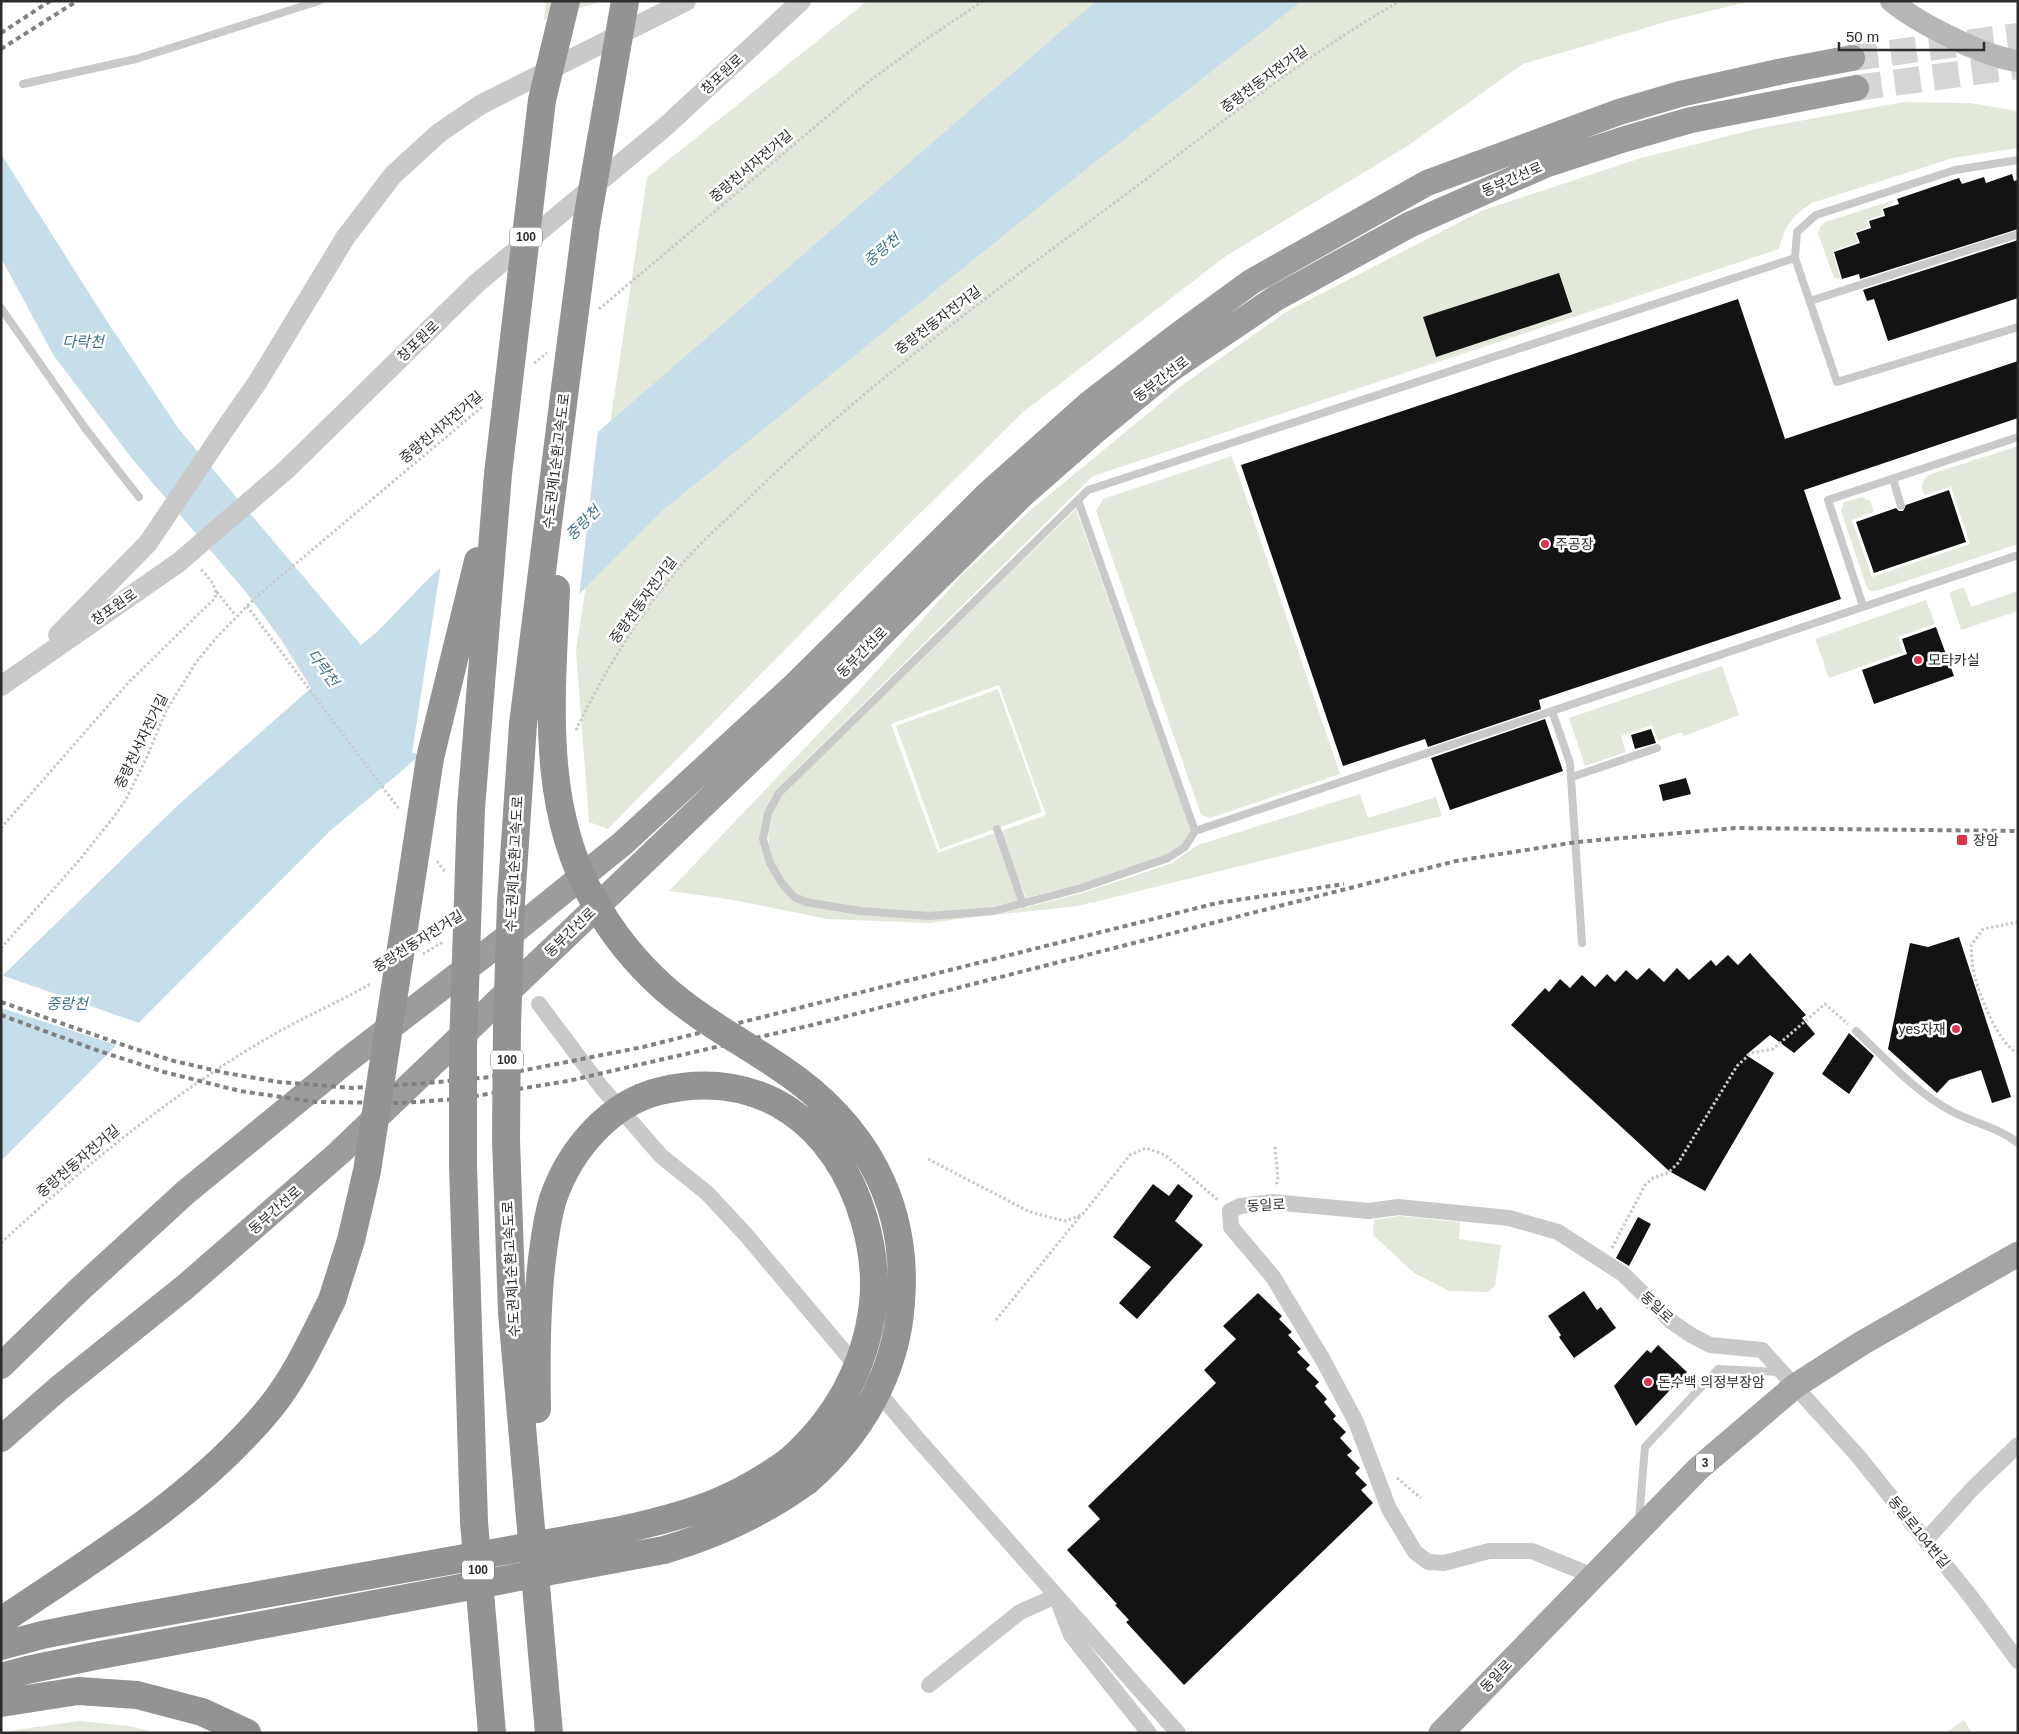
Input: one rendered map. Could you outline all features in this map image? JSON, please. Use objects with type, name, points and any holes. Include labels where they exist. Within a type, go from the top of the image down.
[{"type":"highway","name":"100","points":[[492,1733],[473,1493],[463,1165],[463,1047],[471,808],[498,474],[542,100],[566,1]]},
{"type":"highway","name":"수도권제1순환고속도로","points":[[550,1733],[512,1313],[506,1139],[511,902],[522,733],[565,388],[590,206],[625,1]]},
{"type":"highway","name":"동부간선로","points":[[1,1366],[79,1290],[186,1192],[345,1062],[502,941],[622,844],[795,685],[988,493],[1090,403],[1251,282],[1427,183],[1545,139],[1619,112],[1680,94],[1852,58]]},
{"type":"highway","name":"동부간선로","points":[[1,1439],[58,1390],[193,1281],[339,1153],[850,665],[1022,495],[1094,431],[1170,369],[1276,298],[1393,234],[1545,165],[1691,120],[1856,88]]},
{"type":"highway","points":[[1,1677],[95,1656],[664,1550],[715,1533],[755,1514],[807,1481],[834,1456],[852,1435],[868,1409],[888,1366],[897,1336],[902,1294],[902,1263],[896,1222],[889,1198],[876,1168],[863,1146],[844,1122],[821,1098],[801,1082],[691,1009],[652,976],[621,941],[603,916],[576,864],[554,781],[552,730],[565,388]]},
{"type":"highway","points":[[1,1622],[169,1506],[224,1457],[270,1407],[306,1353],[332,1300],[351,1240],[367,1170],[430,758],[498,474]]},
{"type":"highway","points":[[1,1646],[42,1635],[88,1626],[572,1539],[656,1522],[728,1499],[757,1483],[789,1461],[808,1444],[839,1404],[854,1376],[865,1346],[873,1302],[874,1270],[870,1242],[857,1197],[843,1168],[821,1138],[803,1120],[776,1102],[738,1088],[717,1086],[678,1087],[650,1094],[621,1108],[597,1128],[578,1150],[558,1187],[546,1228],[539,1294],[536,1358],[540,1492],[547,1610],[550,1733]]},
{"type":"highway","points":[[1,1703],[9,1700],[78,1692],[137,1695],[202,1712],[246,1733]]},
{"type":"main road","points":[[1894,3],[1927,26],[1984,51],[2018,61]]},
{"type":"main road","name":"동일로","points":[[1441,1733],[1788,1379],[1862,1343],[2018,1254]]},
{"type":"street","name":"창포원로","points":[[26,668],[148,543],[257,383],[345,238],[393,175],[439,133],[480,105],[686,1]]},
{"type":"street","name":"창포원로","points":[[1,686],[187,564],[477,283],[666,126],[801,1]]},
{"type":"street","points":[[539,1004],[602,1088],[661,1156],[707,1193],[747,1236],[916,1437],[1056,1596],[1080,1620],[1178,1733]]},
{"type":"street","name":"동일로","points":[[1593,1576],[1532,1551],[1489,1551],[1444,1563],[1428,1562],[1415,1552],[1389,1509],[1356,1422],[1328,1369],[1273,1277],[1231,1227],[1230,1210],[1240,1206],[1272,1202],[1369,1211],[1398,1207],[1509,1218],[1558,1232],[1623,1274],[1672,1322],[1691,1335],[1710,1345],[1762,1350],[1814,1408]]},
{"type":"street","name":"동일로104번길","points":[[1814,1408],[1858,1456],[1926,1540],[2018,1661]]},
{"type":"street","points":[[1926,1540],[1973,1488],[2018,1445]]},
{"type":"street","points":[[929,1685],[1020,1612],[1056,1596]]},
{"type":"street","points":[[1056,1596],[1071,1635],[1149,1733]]},
{"type":"lane","points":[[24,84],[136,59],[320,1]]},
{"type":"lane","points":[[2018,160],[1955,170],[1816,215],[1798,232],[1796,258],[1837,382],[2018,326]]},
{"type":"lane","points":[[1810,301],[2018,234]]},
{"type":"lane","points":[[1796,258],[1088,490],[779,793],[768,813],[763,839],[770,863],[781,882],[794,897],[806,902],[860,911],[929,916],[994,911],[1023,904],[1081,888],[1168,858],[1185,846],[1195,832],[1864,606],[2018,556]]},
{"type":"lane","points":[[1,308],[85,428],[139,497]]},
{"type":"lane","points":[[1864,606],[1828,500],[2018,437]]},
{"type":"lane","points":[[1893,479],[1902,506]]},
{"type":"lane","points":[[1078,500],[1195,832]]},
{"type":"lane","points":[[1552,711],[1570,762],[1572,777],[1582,943]]},
{"type":"lane","points":[[1572,777],[1658,748]]},
{"type":"lane","points":[[996,829],[1023,904]]},
{"type":"lane","points":[[1856,1031],[1920,1090],[1952,1112],[1989,1127],[2018,1144]]},
{"type":"lane","points":[[1638,1530],[1645,1448],[1718,1368],[1788,1379]]},
{"type":"path","name":"중랑천서자전거길","points":[[598,310],[867,83],[922,42],[983,1]]},
{"type":"path","name":"중랑천동자전거길","points":[[575,731],[624,645],[679,567],[769,478],[833,420],[896,367],[990,295],[1241,109],[1325,48],[1400,1]]},
{"type":"path","points":[[529,368],[552,348]]},
{"type":"path","name":"중랑천서자전거길","points":[[1,948],[77,863],[113,818],[128,794],[146,759],[166,711],[182,684],[197,661],[236,616],[491,400]]},
{"type":"path","points":[[187,564],[210,580],[216,591],[236,616]]},
{"type":"path","points":[[1,828],[128,683],[216,598],[216,591]]},
{"type":"path","points":[[246,606],[404,816]]},
{"type":"path","points":[[2018,922],[1983,929],[1971,946],[1974,976],[1995,1029],[2011,1050],[2018,1053]]},
{"type":"path","name":"중랑천동자전거길","points":[[417,957],[447,939]]},
{"type":"path","name":"중랑천동자전거길","points":[[1,1243],[94,1162],[170,1101],[271,1036],[376,980]]},
{"type":"path","points":[[1605,1262],[1645,1185],[1653,1178],[1668,1173],[1678,1163],[1737,1066],[1752,1053],[1773,1049],[1825,1004],[1856,1031]]},
{"type":"path","points":[[1272,1202],[1278,1177],[1275,1147]]},
{"type":"path","points":[[996,1320],[1130,1155],[1146,1148],[1165,1154],[1230,1210]]},
{"type":"path","points":[[928,1159],[1030,1212],[1065,1221],[1082,1214]]},
{"type":"green space","points":[[546,1],[602,1],[544,20]]},
{"type":"green space","points":[[867,1],[1751,1],[1669,21],[1523,64],[1406,147],[1226,256],[1022,413],[880,553],[608,829],[589,822],[576,651],[647,177]]},
{"type":"green space","points":[[1904,102],[1970,103],[2018,111],[2018,148],[1953,158],[1812,203],[1790,222],[1779,249],[1093,476],[797,769],[777,791],[761,840],[792,899],[928,919],[991,915],[928,923],[827,919],[728,899],[669,891],[857,693],[961,576],[1032,509],[1181,386],[1286,312],[1481,211],[1638,159],[1760,128]]},
{"type":"green space","points":[[1894,200],[1895,202],[1881,208],[1882,215],[1867,220],[1869,227],[1855,232],[1858,242],[1832,251],[1841,279],[1834,278],[1818,234],[1820,227],[1825,222]]},
{"type":"green space","points":[[2018,446],[2018,544],[1876,591],[1870,591],[1866,586],[1841,511],[1844,502],[1862,497],[1870,501],[1874,512],[1852,520],[1872,577],[1970,544],[1951,487],[1924,495],[1923,482],[1928,475]]},
{"type":"green space","points":[[1232,456],[1340,774],[1210,818],[1201,815],[1096,511],[1103,499]]},
{"type":"green space","points":[[1076,509],[1191,831],[1183,844],[1166,855],[1081,884],[1026,898],[1001,831],[1046,815],[999,685],[891,724],[938,853],[994,833],[1018,901],[973,910],[903,912],[834,904],[810,900],[797,895],[788,887],[778,871],[771,854],[769,841],[770,819],[785,792],[801,774]]},
{"type":"green space","points":[[1964,587],[1971,607],[2018,591],[2018,611],[1961,630],[1949,593]]},
{"type":"green space","points":[[1926,600],[1935,624],[1898,637],[1903,652],[1829,678],[1815,639]]},
{"type":"green space","points":[[1722,666],[1739,715],[1684,736],[1682,732],[1658,741],[1652,725],[1621,736],[1626,752],[1585,766],[1569,718]]},
{"type":"green space","points":[[998,689],[1042,812],[940,849],[896,726]]},
{"type":"green space","points":[[1360,794],[1368,818],[1436,797],[1442,816],[1078,906],[995,915],[1082,893],[1170,864],[1198,845]]},
{"type":"green space","points":[[1399,1216],[1460,1222],[1459,1239],[1501,1245],[1495,1285],[1489,1292],[1449,1291],[1414,1273],[1373,1235],[1374,1220]]},
{"type":"green space","points":[[1964,1720],[1972,1733],[1946,1733]]},
{"type":"green space","points":[[79,1721],[130,1726],[155,1733],[8,1733],[16,1730]]},
{"type":"water","name":"중랑천","points":[[1096,1],[1302,1],[1081,173],[663,510],[410,764],[331,830],[1,1161],[1,977],[178,805],[311,688],[280,638],[245,591],[133,460],[54,356],[1,258],[1,154],[101,312],[178,428],[361,645],[377,632],[428,579]]},
{"type":"pier","points":[[598,429],[579,598],[422,755],[412,753],[441,565]]},
{"type":"pier","points":[[1,975],[142,1024],[120,1046],[1,1008]]},
{"type":"building","points":[[2012,174],[2014,181],[2018,180],[2018,229],[1860,279],[1859,274],[1842,279],[1834,252],[1860,243],[1856,233],[1871,228],[1869,221],[1885,216],[1883,209],[1899,204],[1897,199],[1959,178],[1962,184],[1984,177],[1986,183]]},
{"type":"building","points":[[2018,240],[2018,298],[1888,341],[1874,299],[1867,301],[1863,290]]},
{"type":"building","points":[[1559,273],[1572,312],[1436,357],[1423,317]]},
{"type":"building","name":"주공장","points":[[1738,299],[1785,439],[2018,361],[2018,418],[1804,490],[1841,599],[1539,700],[1541,709],[1428,747],[1425,739],[1343,766],[1241,465]]},
{"type":"building","points":[[1949,490],[1966,542],[1874,573],[1856,522],[1896,508],[1899,511],[1903,511],[1906,505]]},
{"type":"building","name":"모타카실","points":[[1936,627],[1954,676],[1874,704],[1862,670],[1907,654],[1902,639]]},
{"type":"building","points":[[1545,719],[1563,771],[1450,810],[1431,758]]},
{"type":"building","points":[[1651,729],[1656,743],[1635,749],[1631,735]]},
{"type":"building","points":[[1686,778],[1691,794],[1663,801],[1659,785]]},
{"type":"building","points":[[1959,937],[2011,1097],[1992,1103],[1981,1070],[1949,1080],[1937,1093],[1888,1049],[1910,943],[1928,947]]},
{"type":"building","points":[[1750,953],[1806,1015],[1802,1018],[1815,1034],[1794,1053],[1770,1035],[1746,1055],[1774,1073],[1705,1191],[1669,1171],[1511,1025],[1545,988],[1549,992],[1560,979],[1570,988],[1582,975],[1595,987],[1607,974],[1615,982],[1626,970],[1637,980],[1649,968],[1664,982],[1677,968],[1689,980],[1711,960],[1716,966],[1728,955],[1738,965]]},
{"type":"building","points":[[1849,1033],[1874,1056],[1849,1094],[1822,1074]]},
{"type":"building","points":[[1153,1184],[1169,1196],[1178,1184],[1193,1196],[1175,1221],[1203,1245],[1137,1319],[1119,1303],[1151,1267],[1113,1237]]},
{"type":"building","points":[[1638,1217],[1651,1224],[1629,1266],[1616,1258]]},
{"type":"building","points":[[1584,1291],[1597,1310],[1601,1307],[1616,1328],[1574,1358],[1559,1337],[1561,1335],[1548,1316]]},
{"type":"building","points":[[1258,1293],[1282,1316],[1279,1319],[1292,1332],[1288,1335],[1301,1349],[1297,1352],[1310,1365],[1306,1369],[1319,1382],[1315,1386],[1327,1399],[1324,1402],[1336,1416],[1333,1419],[1346,1432],[1340,1438],[1352,1451],[1347,1455],[1360,1468],[1355,1473],[1367,1485],[1361,1490],[1373,1503],[1184,1685],[1126,1622],[1129,1620],[1115,1605],[1117,1604],[1067,1550],[1100,1519],[1088,1506],[1216,1383],[1204,1370],[1236,1339],[1223,1326]]},
{"type":"building","points":[[1658,1345],[1687,1372],[1636,1426],[1614,1386],[1647,1350],[1651,1353]]},
{"type":"tunnel","points":[[1852,58],[2018,36]]},
{"type":"tunnel","points":[[1856,88],[2018,66]]},
{"type":"railway","points":[[1,33],[50,1]]},
{"type":"railway","points":[[1,49],[77,1]]},
{"type":"railway","points":[[1,1015],[99,1051],[164,1072],[240,1091],[316,1102],[402,1103],[457,1099],[568,1081],[812,1025],[1456,861],[1577,842],[1735,828],[2018,831]]},
{"type":"railway","points":[[1,1002],[132,1048],[174,1061],[226,1073],[279,1082],[352,1088],[428,1083],[490,1077],[643,1047],[1217,903],[1344,884]]},
{"type":"place","name":"주공장","points":[[1545,544]]},
{"type":"place","name":"모타카실","points":[[1918,660]]},
{"type":"place","name":"장암","points":[[1962,840]]},
{"type":"place","name":"yes자재","points":[[1956,1029]]},
{"type":"place","name":"돈수백 의정부장암","points":[[1648,1382]]},
{"type":"water label","name":"다락천","points":[[83,342]]},
{"type":"water label","name":"다락천","points":[[323,668]]}]
